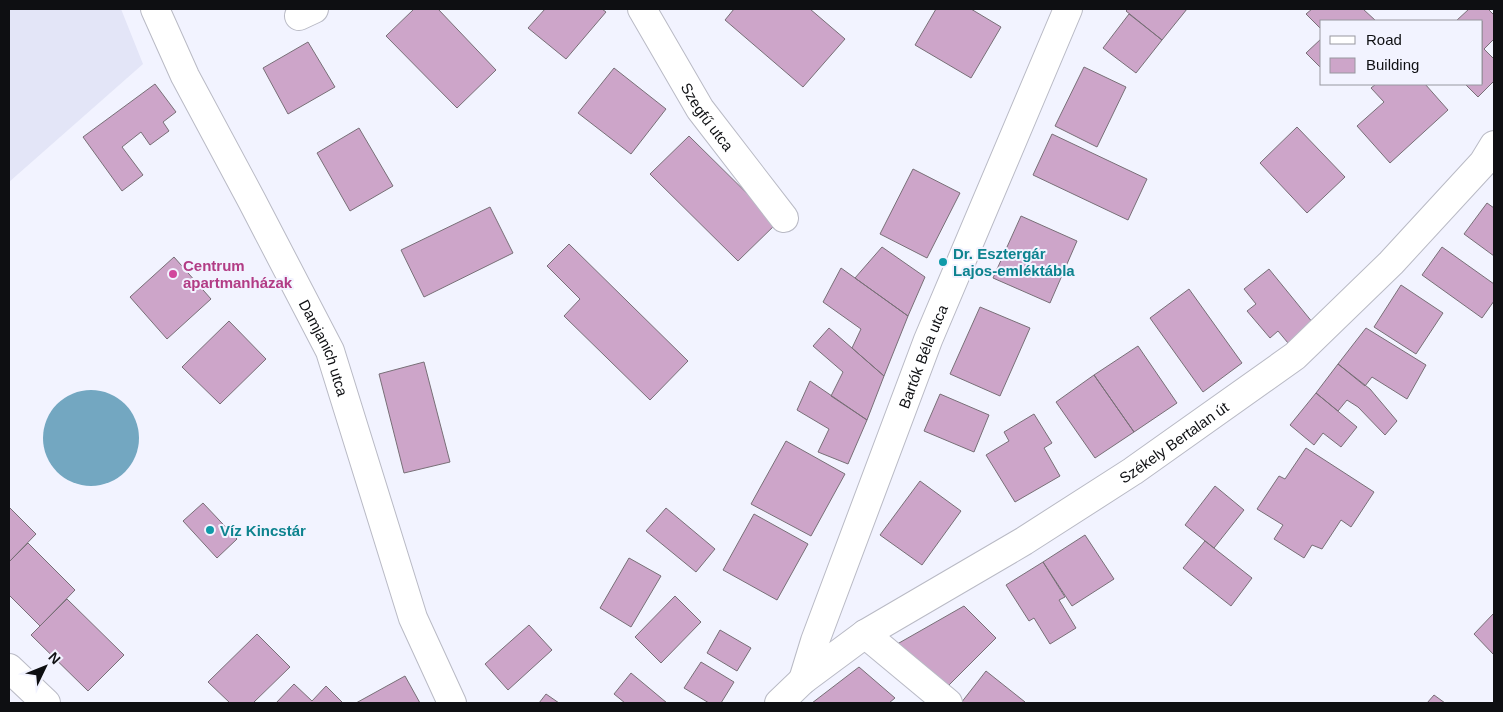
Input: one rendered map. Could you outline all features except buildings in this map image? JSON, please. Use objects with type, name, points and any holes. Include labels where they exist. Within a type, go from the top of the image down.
[{"type":"street","name":"Damjanich utca","points":[[155,9],[185,76],[330,351],[413,618],[452,703]]},
{"type":"street","name":"Szegfű utca","points":[[642,9],[700,108],[784,218]]},
{"type":"street","name":"Bartók Béla utca","points":[[780,703],[803,680],[815,642],[928,340],[1068,9]]},
{"type":"street","name":"Székely Bertalan út","points":[[803,680],[865,634],[1024,541],[1132,471],[1296,356],[1391,263],[1483,163],[1494,145]]},
{"type":"street","points":[[865,634],[948,703]]},
{"type":"street","points":[[9,668],[46,703]]},
{"type":"shaded area","points":[[9,9],[121,9],[143,64],[9,182]]},
{"type":"water","points":[[91,390],[109,394],[125,404],[135,420],[139,438],[135,456],[125,472],[109,482],[91,486],[73,482],[57,472],[47,456],[43,438],[47,420],[57,404],[73,394]]},
{"type":"place","name":"Dr. Esztergár Lajos-emléktábla","points":[[943,262]]},
{"type":"place","name":"Centrum apartmanházak","points":[[173,274]]},
{"type":"place","name":"Víz Kincstár","points":[[210,530]]}]
